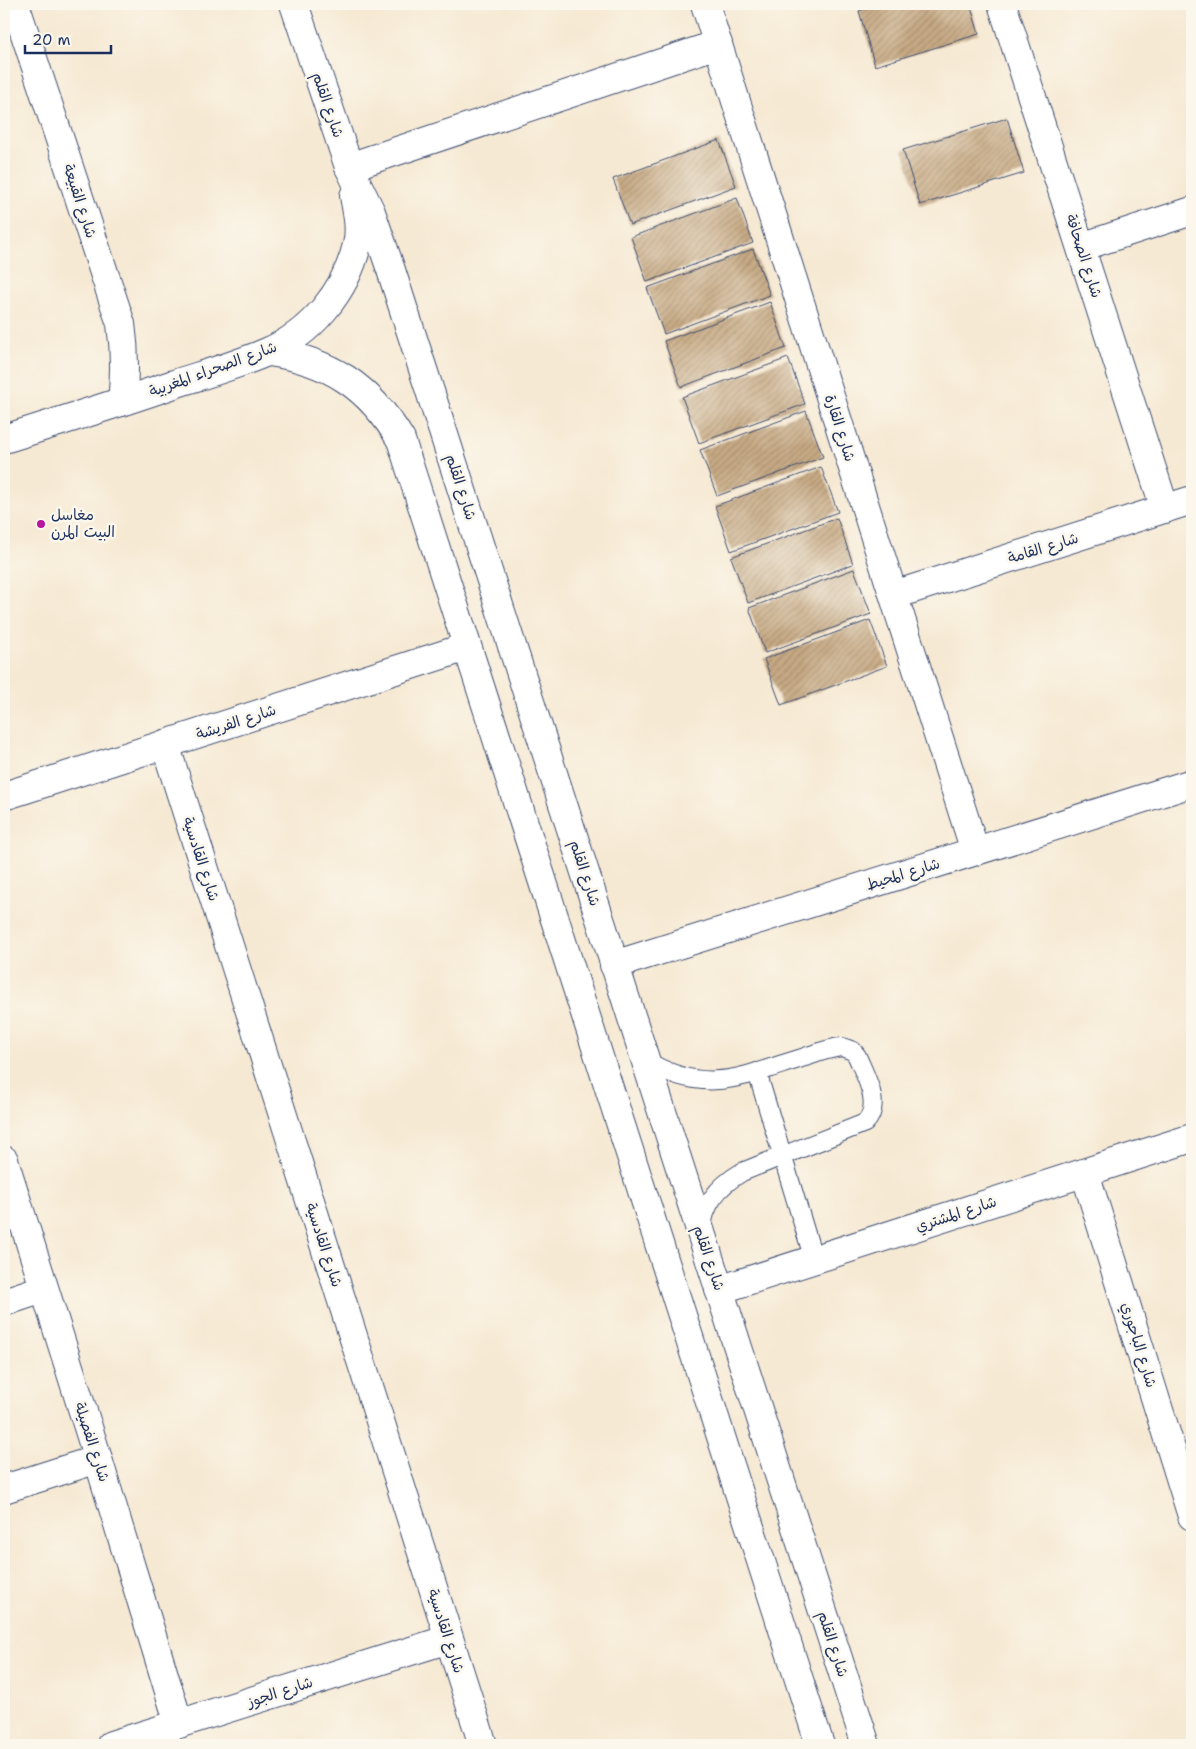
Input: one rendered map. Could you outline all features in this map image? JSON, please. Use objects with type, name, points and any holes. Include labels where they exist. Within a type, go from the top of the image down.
[{"type":"street","name":"شارع القبيعة","points":[[15,4],[121,324],[125,375],[122,402]]},
{"type":"street","name":"شارع القلم","points":[[294,4],[349,167],[371,212],[390,267],[866,1745]]},
{"type":"street","name":"شارع القارة","points":[[705,4],[976,851]]},
{"type":"street","name":"شارع الصحافة","points":[[1002,4],[1165,509]]},
{"type":"street","points":[[349,167],[718,44]]},
{"type":"street","name":"شارع الصحراء المغربية","points":[[4,439],[122,402],[268,352],[298,335],[318,316],[335,295],[348,270],[357,244],[358,220],[349,167]]},
{"type":"street","points":[[1080,247],[1192,210]]},
{"type":"street","points":[[268,352],[292,355],[315,362],[336,372],[356,385],[389,419],[400,440],[820,1745]]},
{"type":"street","name":"شارع القامة","points":[[894,595],[1192,500]]},
{"type":"street","name":"شارع الفريشة","points":[[4,796],[467,647]]},
{"type":"street","name":"شارع القادسية","points":[[165,744],[483,1745]]},
{"type":"street","name":"شارع المحيط","points":[[614,965],[1192,783]]},
{"type":"street","name":"شارع المشتري","points":[[719,1290],[1192,1138]]},
{"type":"street","name":"شارع الفصيلة","points":[[4,1160],[179,1724]]},
{"type":"street","name":"شارع الباجوري","points":[[1085,1173],[1187,1479],[1192,1516]]},
{"type":"street","points":[[4,1302],[43,1289]]},
{"type":"street","points":[[4,1489],[98,1460]]},
{"type":"street","name":"شارع الجوز","points":[[111,1745],[449,1639]]},
{"type":"lane","points":[[645,1060],[660,1069],[694,1080],[733,1080],[842,1047],[853,1051],[857,1056],[874,1100],[870,1118],[865,1123],[742,1172],[731,1179],[720,1188],[706,1211],[702,1224],[702,1238]]},
{"type":"lane","points":[[757,1072],[814,1260]]},
{"type":"building","points":[[883,4],[970,4],[979,34],[875,66],[859,11]]},
{"type":"building","points":[[1007,118],[1024,173],[920,205],[903,150]]},
{"type":"building","points":[[719,140],[736,186],[630,225],[613,179]]},
{"type":"building","points":[[737,198],[753,243],[647,282],[631,237]]},
{"type":"building","points":[[753,249],[770,295],[664,334],[647,288]]},
{"type":"building","points":[[770,302],[786,348],[681,387],[664,341]]},
{"type":"building","points":[[788,358],[805,404],[699,443],[682,397]]},
{"type":"building","points":[[806,411],[823,457],[717,496],[700,450]]},
{"type":"building","points":[[821,467],[838,512],[731,551],[715,506]]},
{"type":"building","points":[[837,518],[853,564],[748,603],[731,557]]},
{"type":"building","points":[[854,569],[871,614],[765,653],[749,608]]},
{"type":"building","points":[[870,620],[887,666],[781,705],[764,659]]},
{"type":"place","name":"مغاسل البيت المرن","points":[[41,524]]}]
